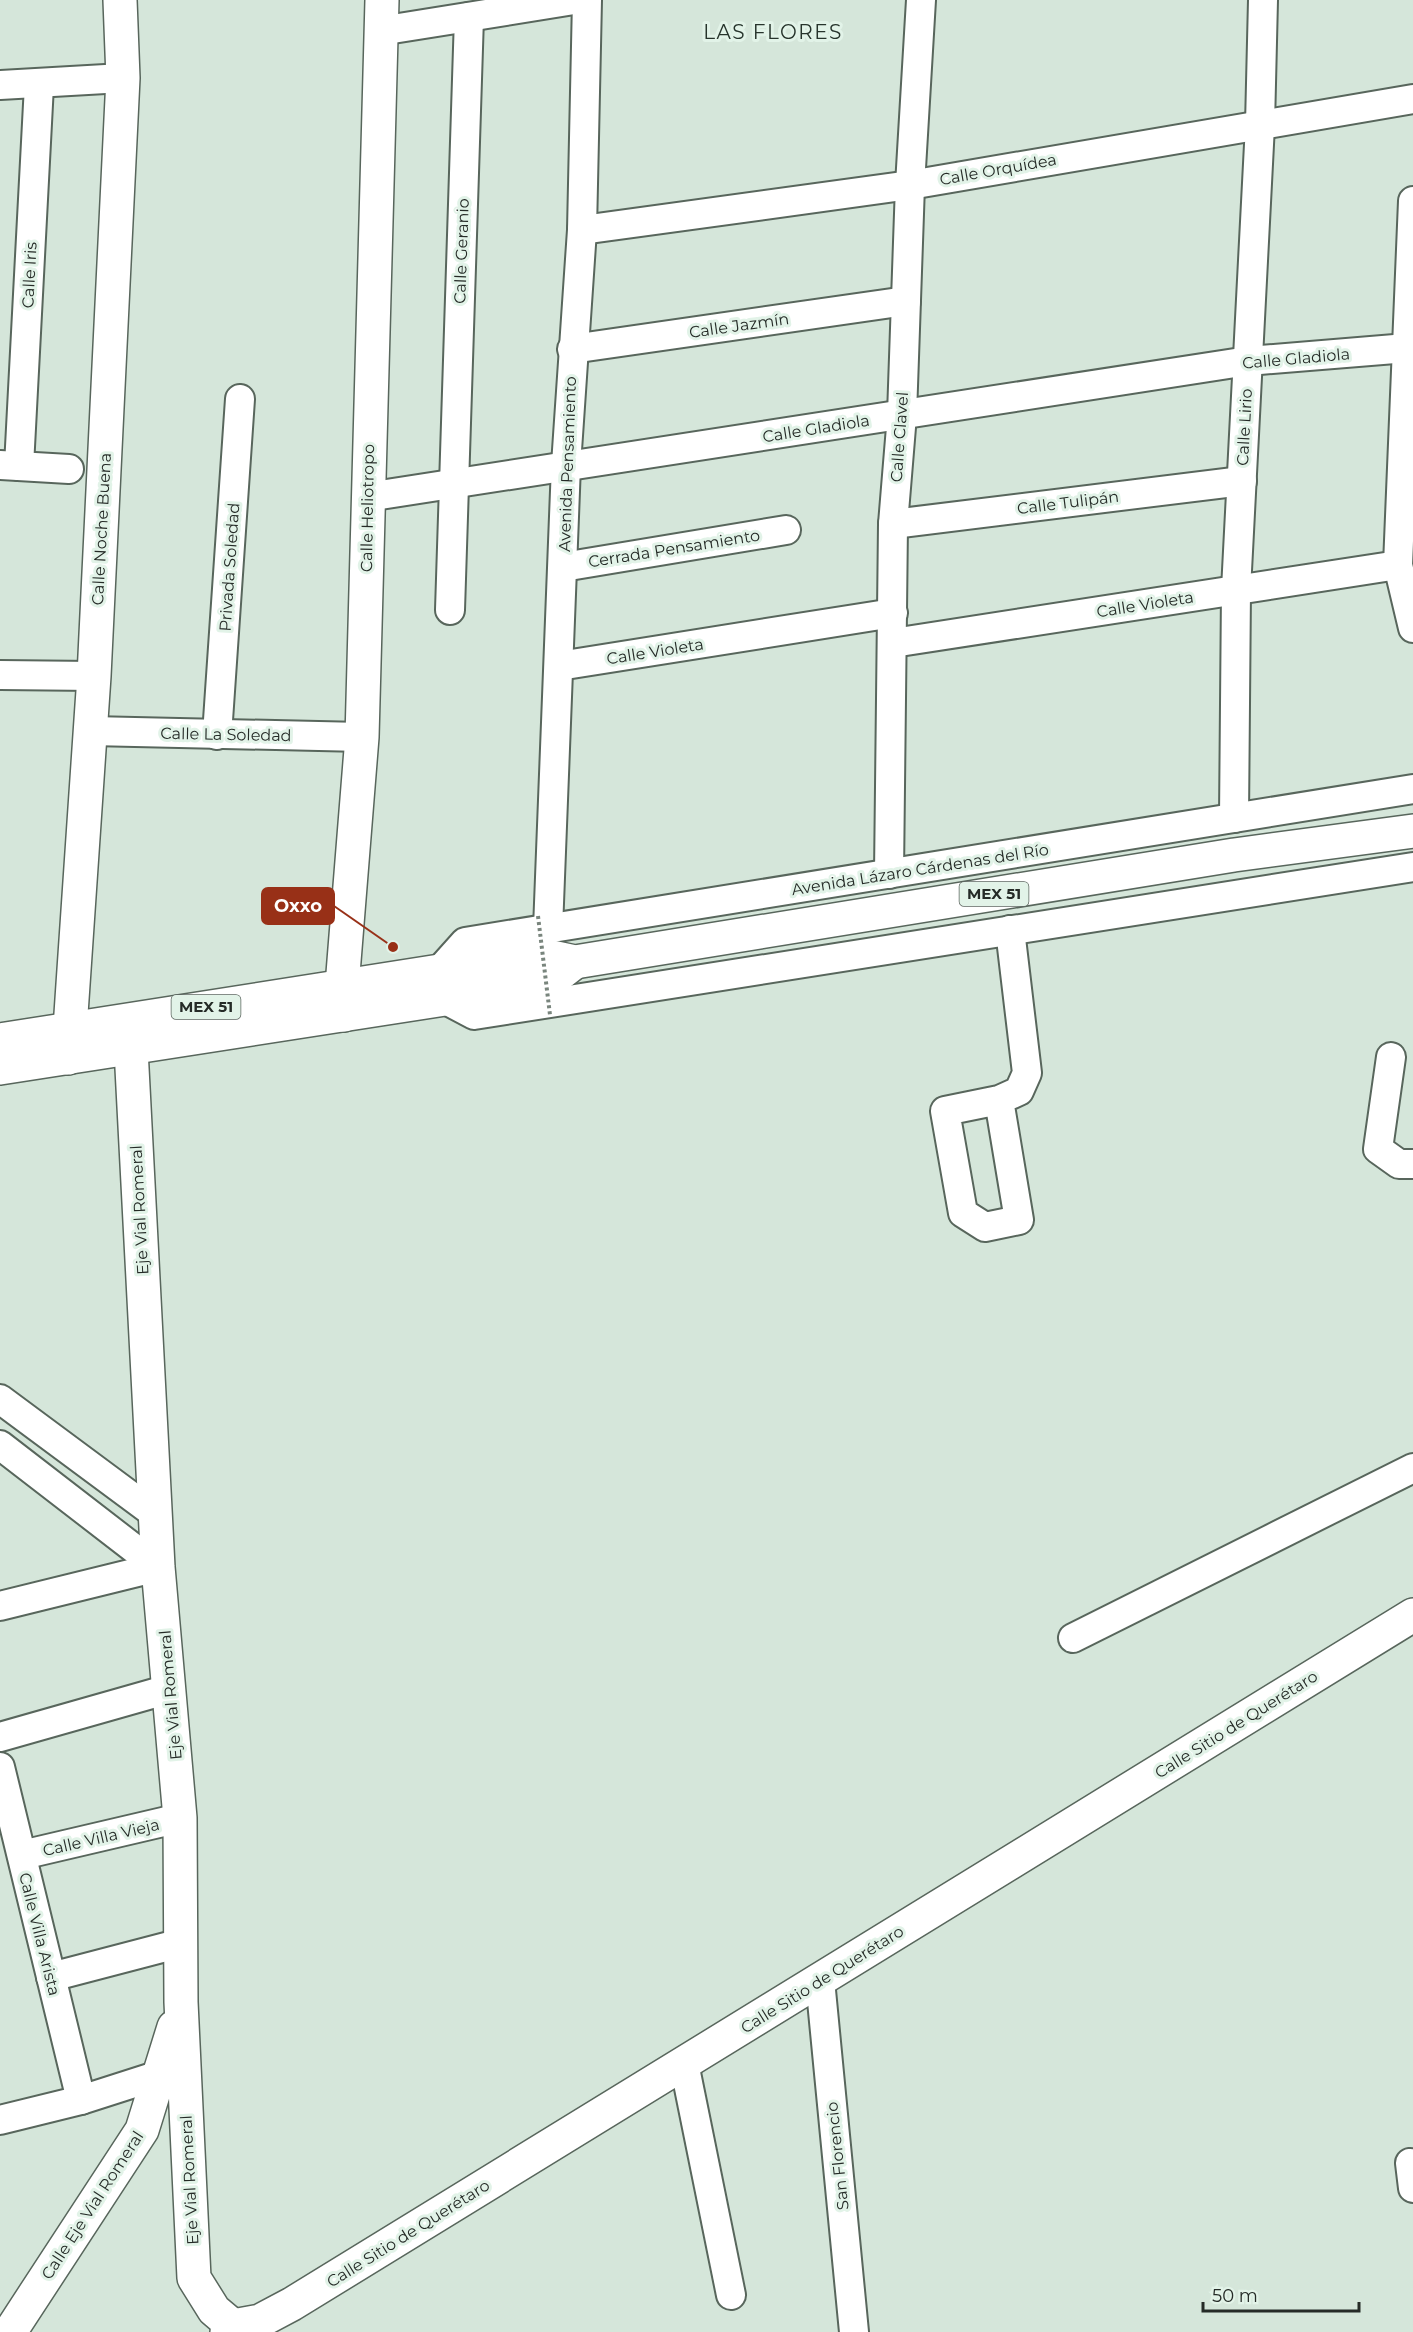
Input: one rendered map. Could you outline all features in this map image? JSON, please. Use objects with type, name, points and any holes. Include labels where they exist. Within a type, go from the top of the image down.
[{"type":"main road","name":"Calle Noche Buena","points":[[69,1043],[94,676],[123,78],[120,0]]},
{"type":"main road","name":"Calle Heliotropo","points":[[343,1000],[362,737],[381,15]]},
{"type":"main road","name":"MEX 51","points":[[0,1068],[69,1043],[441,985],[548,983],[575,962],[1222,857],[1413,831]]},
{"type":"main road","name":"MEX 51","points":[[0,1040],[131,1049],[343,1000]]},
{"type":"main road","name":"Eje Vial Romeral","points":[[131,1049],[158,1567],[180,1818],[181,2002],[194,2278],[214,2310],[230,2329]]},
{"type":"main road","name":"Calle Sitio de Querétaro","points":[[230,2329],[260,2321],[292,2304],[1413,1615]]},
{"type":"main road","name":"Calle Eje Vial Romeral","points":[[10,2332],[142,2130],[181,2002]]},
{"type":"street","points":[[381,15],[469,17],[574,0]]},
{"type":"street","name":"Avenida Pensamiento","points":[[543,922],[560,666],[572,349],[582,230],[587,0]]},
{"type":"street","name":"Calle Clavel","points":[[889,874],[893,524],[902,415],[910,185],[921,0]]},
{"type":"street","name":"Calle Lirio","points":[[1234,818],[1236,590],[1260,124],[1263,0]]},
{"type":"street","name":"Calle Geranio","points":[[450,610],[452,484],[469,17]]},
{"type":"street","points":[[0,85],[39,85],[123,78]]},
{"type":"street","name":"Calle Iris","points":[[10,466],[39,85]]},
{"type":"street","name":"Calle Orquídea","points":[[582,230],[910,185],[1413,99]]},
{"type":"street","points":[[1413,201],[1398,565],[1413,628]]},
{"type":"street","name":"Calle Jazmín","points":[[572,349],[906,301]]},
{"type":"street","name":"Calle Gladiola","points":[[367,497],[1248,361],[1407,348]]},
{"type":"street","name":"Privada Soledad","points":[[217,735],[240,399]]},
{"type":"street","points":[[10,466],[69,469]]},
{"type":"street","name":"Calle Tulipán","points":[[893,524],[1242,481]]},
{"type":"street","name":"Cerrada Pensamiento","points":[[563,567],[786,530]]},
{"type":"street","name":"Calle Violeta","points":[[893,643],[1398,565]]},
{"type":"street","name":"Calle Violeta","points":[[560,666],[893,613]]},
{"type":"street","points":[[0,675],[94,676]]},
{"type":"street","name":"Calle La Soledad","points":[[91,731],[362,737]]},
{"type":"street","name":"Avenida Lázaro Cárdenas del Río","points":[[441,985],[465,942],[543,922],[889,874],[1413,789]]},
{"type":"street","points":[[441,985],[474,1015],[1413,867]]},
{"type":"street","points":[[999,1100],[1019,1090],[1027,1073],[1010,930]]},
{"type":"street","points":[[1391,1057],[1378,1149],[1399,1164],[1413,1164]]},
{"type":"street","points":[[0,1399],[155,1514]]},
{"type":"street","points":[[0,1445],[158,1567]]},
{"type":"street","points":[[1073,1638],[1413,1468]]},
{"type":"street","points":[[0,1606],[158,1567]]},
{"type":"street","points":[[0,1737],[169,1689]]},
{"type":"street","name":"Calle Villa Arista","points":[[0,1767],[81,2100]]},
{"type":"street","name":"Calle Villa Vieja","points":[[22,1856],[180,1818]]},
{"type":"street","points":[[51,1977],[181,1943]]},
{"type":"street","name":"San Florencio","points":[[819,1980],[854,2332]]},
{"type":"street","points":[[684,2063],[731,2295]]},
{"type":"street","points":[[0,2120],[81,2100],[159,2074]]},
{"type":"street","points":[[142,2130],[185,2096]]},
{"type":"street","points":[[0,2326],[10,2332]]},
{"type":"path","points":[[543,922],[550,1015]]},
{"type":"place","name":"Oxxo","points":[[393,947]]},
{"type":"district","name":"LAS FLORES","points":[[773,32]]}]
